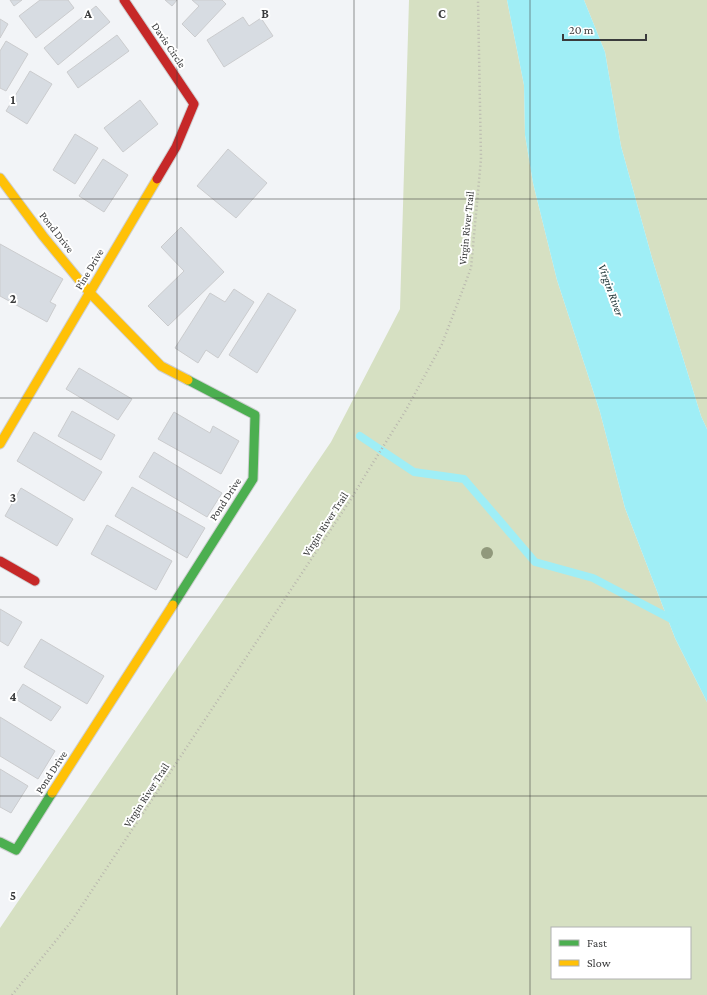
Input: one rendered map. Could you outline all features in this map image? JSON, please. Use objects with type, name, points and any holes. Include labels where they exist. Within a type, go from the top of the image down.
[{"type":"street","name":"Davis Circle","points":[[124,0],[194,104]]},
{"type":"street","name":"Pine Drive","points":[[0,444],[176,147],[194,104]]},
{"type":"street","name":"Pond Drive","points":[[0,178],[43,236],[89,292],[161,366],[255,415],[253,479],[16,850],[0,842]]},
{"type":"street","points":[[0,561],[35,581]]},
{"type":"path","name":"Virgin River Trail","points":[[12,995],[71,922],[351,499],[406,410],[442,344],[471,268],[481,159],[478,0]]},
{"type":"green space","points":[[409,0],[507,0],[524,85],[525,135],[533,183],[557,280],[600,412],[625,508],[675,638],[707,702],[707,995],[0,995],[0,928],[331,442],[400,309]]},
{"type":"green space","points":[[584,0],[707,0],[707,429],[701,416],[652,258],[621,146],[605,52]]},
{"type":"water","name":"Virgin River","points":[[507,0],[584,0],[605,52],[621,146],[652,258],[701,416],[707,429],[707,702],[675,638],[625,508],[600,412],[557,280],[533,183],[525,135],[524,85]]},
{"type":"building","points":[[10,0],[22,0],[14,6]]},
{"type":"building","points":[[40,0],[68,0],[74,8],[36,38],[19,16]]},
{"type":"building","points":[[165,0],[177,0],[172,6]]},
{"type":"building","points":[[192,0],[222,0],[226,4],[195,37],[182,24],[199,6]]},
{"type":"building","points":[[96,6],[110,22],[58,65],[44,48]]},
{"type":"building","points":[[243,17],[249,26],[261,18],[273,36],[224,67],[207,40]]},
{"type":"building","points":[[0,19],[8,24],[0,38]]},
{"type":"building","points":[[117,35],[129,51],[78,88],[67,72]]},
{"type":"building","points":[[6,41],[28,54],[6,91],[0,88],[0,51]]},
{"type":"building","points":[[30,71],[52,84],[27,124],[6,111]]},
{"type":"building","points":[[140,100],[158,124],[123,152],[104,128]]},
{"type":"building","points":[[75,134],[98,148],[75,184],[53,170]]},
{"type":"building","points":[[228,149],[267,183],[236,218],[197,186]]},
{"type":"building","points":[[103,159],[128,175],[104,212],[79,196]]},
{"type":"building","points":[[181,227],[224,272],[168,326],[148,306],[184,271],[161,247]]},
{"type":"building","points":[[0,244],[63,279],[50,302],[56,305],[47,322],[0,296]]},
{"type":"building","points":[[234,289],[254,302],[218,358],[206,350],[198,363],[175,348],[210,293],[225,302]]},
{"type":"building","points":[[268,293],[296,310],[257,373],[229,355]]},
{"type":"building","points":[[79,368],[132,399],[118,420],[66,389]]},
{"type":"building","points":[[72,411],[115,435],[101,460],[58,436]]},
{"type":"building","points":[[174,412],[210,433],[213,426],[239,441],[221,474],[158,439]]},
{"type":"building","points":[[34,432],[102,472],[84,501],[17,461]]},
{"type":"building","points":[[154,452],[222,493],[207,517],[139,477]]},
{"type":"building","points":[[132,487],[205,528],[187,558],[115,516]]},
{"type":"building","points":[[21,488],[73,519],[57,546],[5,516]]},
{"type":"building","points":[[107,525],[172,561],[156,590],[91,554]]},
{"type":"building","points":[[0,609],[22,622],[8,646],[0,641]]},
{"type":"building","points":[[41,639],[104,676],[87,704],[24,667]]},
{"type":"building","points":[[23,684],[61,707],[51,721],[14,698]]},
{"type":"building","points":[[0,717],[55,751],[38,779],[0,756]]},
{"type":"building","points":[[0,769],[28,786],[11,813],[0,807]]},
{"type":"waterway","points":[[360,436],[414,472],[464,479],[535,562],[593,578],[675,621]]},
{"type":"traffic: fast","points":[[173,605],[253,479],[255,415],[188,380]]},
{"type":"traffic: fast","points":[[0,842],[16,850],[52,793]]},
{"type":"traffic: slow","points":[[0,178],[43,236],[89,292],[161,366],[188,380]]},
{"type":"traffic: slow","points":[[0,444],[157,179]]},
{"type":"traffic: slow","points":[[52,793],[173,605]]},
{"type":"traffic: jam","points":[[124,0],[194,104],[176,147],[157,179]]},
{"type":"traffic: jam","points":[[0,561],[35,581]]}]
